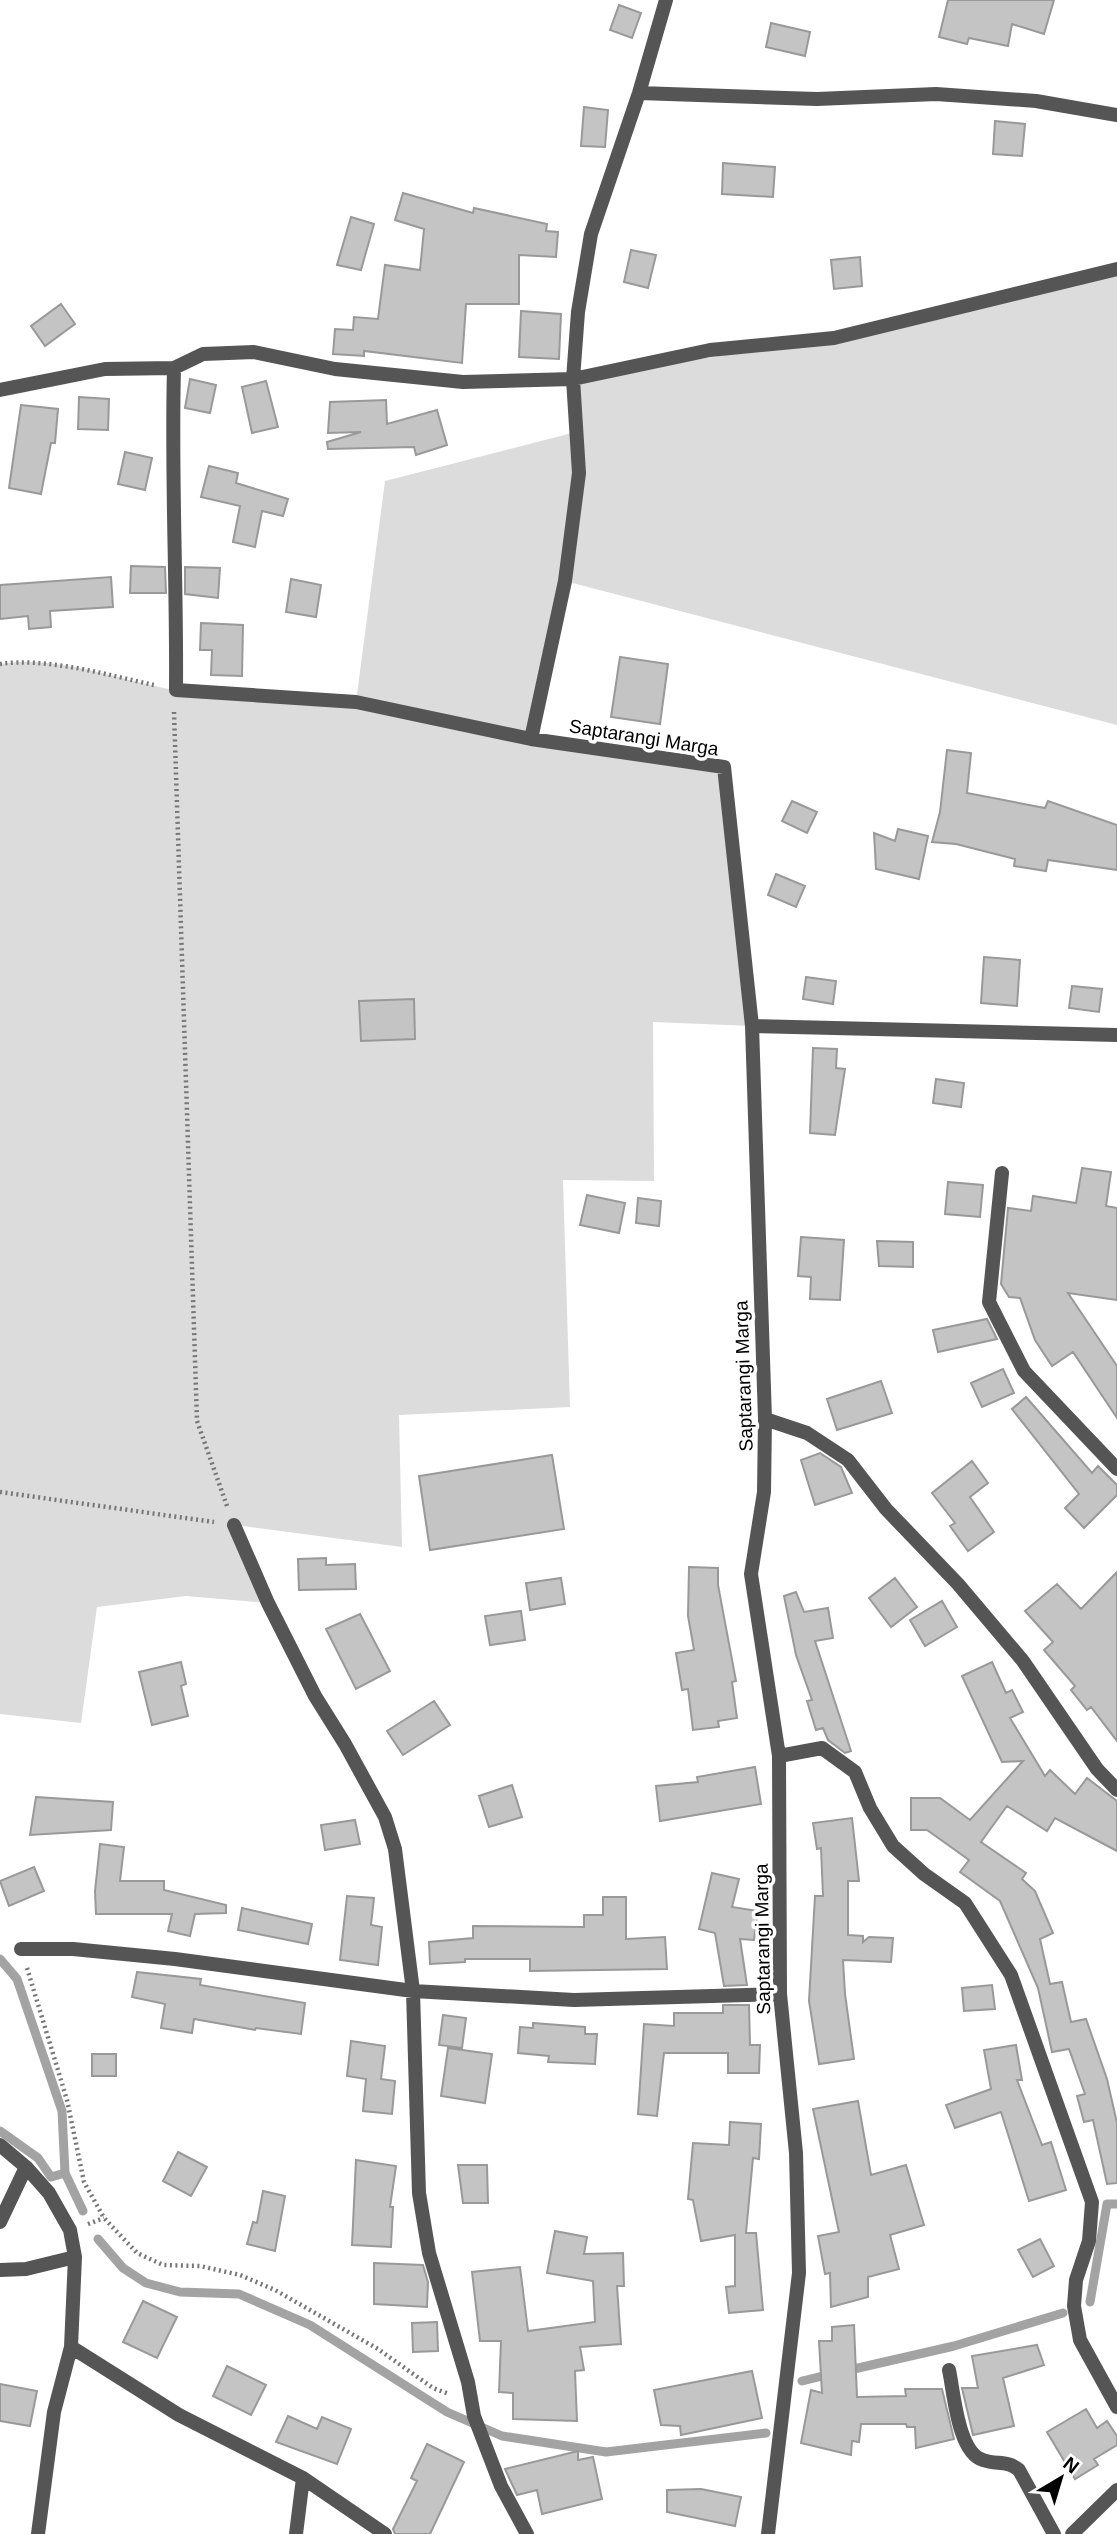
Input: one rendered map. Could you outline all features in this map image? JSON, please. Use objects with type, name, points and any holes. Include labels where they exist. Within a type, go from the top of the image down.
[{"type":"street","points":[[531,739],[565,581],[579,473],[573,379],[578,312],[591,234],[639,93],[666,0]]},
{"type":"street","points":[[639,93],[817,99],[936,94],[1036,101],[1117,115]]},
{"type":"street","points":[[0,390],[106,369],[174,369],[203,354],[254,352],[335,369],[463,382],[573,379],[710,350],[834,338],[1117,269]]},
{"type":"street","points":[[174,369],[172,463],[177,605],[176,690]]},
{"type":"street","name":"Saptarangi Marga","points":[[176,690],[356,702],[531,739],[724,767],[752,1026],[765,1419],[764,1492],[751,1574],[779,1756],[780,1994],[796,2153],[799,2273],[768,2534]]},
{"type":"street","points":[[752,1026],[1117,1035]]},
{"type":"street","points":[[1002,1173],[989,1302],[1024,1371],[1117,1469]]},
{"type":"street","points":[[765,1419],[807,1433],[848,1460],[887,1509],[958,1584],[1015,1652],[1097,1769],[1117,1790]]},
{"type":"street","points":[[234,1525],[268,1603],[315,1696],[385,1817],[395,1849],[413,1991],[419,2193],[429,2253],[483,2443],[501,2486],[527,2534]]},
{"type":"street","points":[[779,1756],[822,1748],[855,1772],[870,1808],[893,1846],[924,1874],[965,1903],[1011,1975],[1092,2203],[1089,2241],[1076,2280],[1074,2306],[1080,2340],[1117,2407]]},
{"type":"street","points":[[21,1949],[73,1949],[175,1959],[413,1991],[574,2000],[780,1994]]},
{"type":"street","points":[[0,2145],[26,2167],[49,2193],[65,2221],[75,2257],[71,2347],[51,2424],[38,2534]]},
{"type":"street","points":[[0,2222],[26,2167]]},
{"type":"street","points":[[0,2270],[26,2269],[75,2257]]},
{"type":"street","points":[[71,2347],[180,2414],[303,2478],[385,2534]]},
{"type":"street","points":[[949,2370],[962,2438],[969,2449],[981,2460],[1012,2464],[1019,2470],[1054,2534]]},
{"type":"street","points":[[296,2534],[303,2478]]},
{"type":"street","points":[[1073,2534],[1117,2490]]},
{"type":"path","points":[[0,664],[18,661],[102,673],[176,690],[174,717],[197,1421],[234,1525],[0,1492]]},
{"type":"path","points":[[21,1949],[67,2099],[84,2182],[104,2218],[137,2253],[163,2265],[200,2266],[240,2275],[275,2290],[378,2349],[433,2388],[472,2409]]},
{"type":"shaded area","points":[[1117,269],[1117,725],[565,581],[531,738],[724,767],[752,1026],[653,1022],[654,1181],[563,1180],[570,1407],[399,1415],[402,1547],[235,1525],[268,1603],[186,1596],[97,1607],[81,1723],[0,1714],[0,664],[22,662],[65,666],[196,693],[356,702],[385,481],[576,432],[573,379],[834,338]]},
{"type":"building","points":[[948,0],[1054,0],[1044,34],[1012,24],[1008,46],[969,38],[967,44],[939,37]]},
{"type":"building","points":[[619,5],[641,13],[632,38],[610,30]]},
{"type":"building","points":[[771,23],[810,32],[805,56],[766,47]]},
{"type":"building","points":[[584,107],[608,110],[605,147],[581,146]]},
{"type":"building","points":[[995,121],[1025,124],[1022,156],[993,154]]},
{"type":"building","points":[[723,163],[775,167],[773,197],[722,194]]},
{"type":"building","points":[[403,193],[473,213],[474,208],[547,224],[546,231],[558,232],[556,257],[519,255],[519,304],[466,304],[462,363],[364,351],[364,356],[333,354],[335,329],[353,330],[354,317],[378,319],[385,265],[420,270],[424,229],[395,220]]},
{"type":"building","points":[[351,217],[374,224],[361,270],[337,265]]},
{"type":"building","points":[[631,250],[656,255],[648,288],[624,282]]},
{"type":"building","points":[[860,257],[862,286],[834,289],[831,260]]},
{"type":"building","points":[[61,304],[75,324],[45,346],[31,326]]},
{"type":"building","points":[[521,311],[561,314],[559,359],[519,357]]},
{"type":"building","points":[[190,379],[216,385],[210,413],[185,408]]},
{"type":"building","points":[[266,381],[278,427],[252,433],[242,387]]},
{"type":"building","points":[[79,397],[109,399],[108,430],[78,429]]},
{"type":"building","points":[[386,400],[387,424],[437,410],[447,445],[416,455],[414,447],[328,449],[327,442],[361,432],[328,433],[330,402]]},
{"type":"building","points":[[21,405],[58,409],[55,443],[51,443],[41,494],[9,488]]},
{"type":"building","points":[[125,452],[152,458],[145,490],[118,484]]},
{"type":"building","points":[[209,466],[238,473],[236,483],[288,499],[283,516],[262,511],[255,547],[233,542],[240,506],[201,497]]},
{"type":"building","points":[[131,566],[165,567],[166,593],[130,593]]},
{"type":"building","points":[[185,567],[220,568],[218,598],[185,594]]},
{"type":"building","points":[[111,577],[113,607],[50,611],[51,627],[29,629],[28,616],[0,619],[0,585]]},
{"type":"building","points":[[291,579],[321,585],[316,617],[286,612]]},
{"type":"building","points":[[201,623],[243,625],[242,676],[211,675],[212,650],[200,650]]},
{"type":"building","points":[[620,657],[668,664],[660,724],[611,717]]},
{"type":"building","points":[[947,750],[971,753],[967,793],[1045,808],[1048,801],[1117,825],[1117,870],[1048,860],[1046,871],[1014,866],[1015,859],[956,844],[932,842],[940,812]]},
{"type":"building","points":[[792,801],[817,812],[807,833],[782,821]]},
{"type":"building","points":[[898,829],[928,836],[919,879],[876,869],[874,833],[895,841]]},
{"type":"building","points":[[776,874],[805,886],[796,907],[768,895]]},
{"type":"building","points":[[984,957],[1020,960],[1017,1006],[981,1003]]},
{"type":"building","points":[[806,977],[836,981],[833,1004],[803,999]]},
{"type":"building","points":[[1072,986],[1102,989],[1099,1012],[1069,1008]]},
{"type":"building","points":[[414,999],[415,1039],[361,1041],[359,1001]]},
{"type":"building","points":[[813,1048],[837,1049],[836,1068],[845,1069],[835,1135],[810,1133]]},
{"type":"building","points":[[936,1079],[964,1083],[961,1107],[933,1103]]},
{"type":"building","points":[[1082,1168],[1111,1172],[1106,1206],[1117,1208],[1117,1300],[1068,1293],[1117,1366],[1117,1418],[1073,1352],[1052,1366],[1035,1340],[1020,1298],[1009,1297],[1001,1284],[1008,1208],[1031,1211],[1033,1196],[1076,1203]]},
{"type":"building","points":[[948,1182],[983,1185],[980,1217],[945,1214]]},
{"type":"building","points":[[587,1195],[625,1203],[619,1233],[580,1225]]},
{"type":"building","points":[[638,1198],[661,1201],[659,1226],[636,1223]]},
{"type":"building","points":[[801,1237],[844,1240],[840,1300],[810,1299],[811,1277],[798,1276]]},
{"type":"building","points":[[877,1241],[913,1242],[913,1267],[879,1266]]},
{"type":"building","points":[[987,1319],[997,1339],[938,1352],[933,1330]]},
{"type":"building","points":[[1003,1369],[1014,1393],[982,1407],[971,1383]]},
{"type":"building","points":[[881,1381],[892,1413],[837,1430],[827,1399]]},
{"type":"building","points":[[1026,1397],[1092,1473],[1098,1466],[1117,1485],[1117,1495],[1084,1528],[1065,1508],[1079,1494],[1012,1409]]},
{"type":"building","points":[[820,1453],[841,1467],[852,1493],[815,1505],[801,1460]]},
{"type":"building","points":[[552,1455],[564,1529],[430,1550],[419,1476]]},
{"type":"building","points":[[972,1461],[988,1483],[970,1497],[994,1532],[968,1551],[950,1526],[955,1523],[932,1493]]},
{"type":"building","points":[[326,1558],[326,1565],[355,1564],[356,1589],[299,1590],[298,1559]]},
{"type":"building","points":[[689,1567],[718,1568],[718,1585],[736,1681],[732,1682],[737,1718],[718,1721],[719,1727],[693,1730],[688,1689],[682,1690],[676,1653],[694,1650],[688,1616]]},
{"type":"building","points":[[1117,1572],[1117,1741],[1091,1707],[1087,1710],[1071,1690],[1075,1686],[1044,1650],[1053,1642],[1025,1611],[1057,1584],[1081,1609]]},
{"type":"building","points":[[561,1578],[565,1604],[530,1610],[526,1583]]},
{"type":"building","points":[[895,1578],[917,1607],[891,1627],[869,1598]]},
{"type":"building","points":[[796,1592],[804,1612],[828,1608],[833,1638],[815,1641],[851,1751],[845,1753],[828,1740],[823,1728],[816,1730],[807,1701],[812,1700],[796,1655],[784,1596]]},
{"type":"building","points":[[942,1601],[957,1627],[925,1646],[910,1620]]},
{"type":"building","points":[[521,1611],[525,1640],[490,1645],[485,1616]]},
{"type":"building","points":[[360,1614],[390,1671],[356,1689],[326,1629]]},
{"type":"building","points":[[181,1662],[186,1684],[181,1686],[188,1716],[152,1725],[139,1672]]},
{"type":"building","points":[[992,1662],[1006,1693],[1012,1690],[1023,1712],[1010,1718],[1045,1776],[1050,1770],[1075,1794],[1087,1778],[1117,1801],[1117,1851],[1055,1818],[1047,1831],[1007,1806],[981,1842],[1026,1873],[1022,1879],[1035,1891],[1053,1933],[1040,1939],[1050,1984],[1062,1982],[1071,2022],[1086,2019],[1107,2079],[1117,2123],[1117,2183],[1107,2184],[1093,2120],[1084,2122],[1077,2096],[1085,2094],[1069,2049],[1052,2052],[1038,1988],[1000,1901],[960,1872],[969,1860],[927,1830],[911,1830],[911,1798],[940,1798],[970,1820],[1023,1761],[1002,1762],[962,1676]]},
{"type":"building","points":[[434,1701],[450,1725],[403,1755],[387,1731]]},
{"type":"building","points":[[755,1767],[761,1804],[660,1821],[656,1786],[698,1782],[697,1777]]},
{"type":"building","points":[[512,1785],[522,1817],[489,1827],[479,1796]]},
{"type":"building","points":[[36,1797],[113,1802],[111,1830],[30,1835]]},
{"type":"building","points":[[852,1818],[859,1881],[848,1881],[848,1935],[863,1936],[863,1942],[869,1937],[893,1938],[891,1962],[843,1960],[854,2059],[819,2064],[809,2001],[815,1896],[823,1896],[821,1848],[817,1849],[813,1823]]},
{"type":"building","points":[[355,1820],[360,1844],[325,1850],[321,1825]]},
{"type":"building","points":[[100,1844],[124,1847],[120,1881],[164,1881],[164,1890],[226,1905],[226,1913],[195,1914],[190,1936],[168,1931],[172,1914],[96,1914],[95,1891]]},
{"type":"building","points":[[34,1867],[44,1891],[9,1906],[0,1881]]},
{"type":"building","points":[[712,1873],[739,1879],[732,1907],[758,1911],[754,1940],[740,1939],[747,1985],[724,1986],[715,1933],[699,1929]]},
{"type":"building","points":[[347,1896],[374,1898],[371,1925],[382,1927],[378,1965],[340,1960]]},
{"type":"building","points":[[603,1897],[626,1897],[626,1939],[665,1937],[667,1969],[530,1971],[530,1959],[465,1959],[465,1962],[430,1964],[429,1942],[473,1938],[473,1926],[584,1927],[584,1915],[603,1915]]},
{"type":"building","points":[[242,1908],[312,1924],[308,1944],[238,1930]]},
{"type":"building","points":[[137,1972],[201,1979],[200,1985],[305,2003],[301,2034],[255,2030],[194,2019],[192,2033],[161,2028],[165,2004],[132,1997]]},
{"type":"building","points":[[992,1985],[995,2009],[964,2011],[962,1988]]},
{"type":"building","points":[[723,2005],[749,2005],[750,2045],[760,2045],[759,2073],[728,2073],[728,2053],[664,2053],[657,2116],[638,2114],[644,2024],[674,2026],[674,2013],[723,2013]]},
{"type":"building","points":[[443,2015],[466,2018],[462,2048],[439,2045]]},
{"type":"building","points":[[533,2023],[585,2027],[585,2034],[597,2034],[595,2064],[548,2062],[549,2056],[518,2053],[520,2027],[533,2028]]},
{"type":"building","points":[[351,2041],[385,2046],[381,2079],[395,2081],[392,2114],[363,2111],[366,2079],[347,2076]]},
{"type":"building","points":[[1016,2045],[1022,2080],[1017,2080],[1042,2145],[1051,2142],[1066,2190],[1029,2201],[1001,2112],[955,2128],[946,2105],[991,2089],[984,2050]]},
{"type":"building","points":[[448,2048],[492,2054],[485,2103],[441,2096]]},
{"type":"building","points":[[92,2054],[116,2054],[116,2076],[92,2076]]},
{"type":"building","points":[[858,2101],[871,2175],[906,2165],[924,2225],[890,2235],[899,2269],[868,2277],[868,2297],[831,2307],[830,2273],[825,2274],[818,2236],[839,2232],[813,2109]]},
{"type":"building","points":[[730,2122],[761,2124],[759,2159],[753,2158],[746,2233],[756,2233],[763,2310],[729,2313],[726,2287],[735,2286],[735,2235],[701,2241],[693,2200],[688,2199],[693,2143],[729,2145]]},
{"type":"building","points":[[178,2152],[207,2167],[191,2196],[163,2181]]},
{"type":"building","points":[[356,2160],[396,2166],[390,2207],[393,2207],[391,2247],[352,2245]]},
{"type":"building","points":[[458,2165],[487,2165],[488,2203],[463,2203]]},
{"type":"building","points":[[263,2191],[285,2196],[275,2251],[247,2244],[253,2222],[257,2223]]},
{"type":"building","points":[[555,2231],[587,2237],[584,2254],[623,2253],[624,2286],[617,2286],[621,2344],[580,2347],[584,2370],[575,2371],[577,2421],[513,2419],[513,2393],[499,2392],[501,2341],[480,2341],[472,2272],[520,2267],[528,2331],[595,2322],[593,2281],[547,2273]]},
{"type":"building","points":[[1040,2239],[1054,2266],[1033,2277],[1018,2250]]},
{"type":"building","points":[[374,2263],[423,2265],[428,2282],[427,2307],[374,2304]]},
{"type":"building","points":[[143,2301],[177,2317],[157,2358],[123,2342]]},
{"type":"building","points":[[437,2322],[438,2351],[413,2352],[412,2323]]},
{"type":"building","points":[[854,2325],[857,2397],[906,2396],[905,2389],[942,2389],[954,2439],[916,2448],[915,2427],[907,2427],[906,2424],[861,2424],[859,2442],[852,2441],[851,2455],[801,2443],[811,2390],[822,2393],[819,2341],[832,2341],[832,2327]]},
{"type":"building","points":[[1037,2345],[1044,2365],[1003,2378],[1014,2426],[973,2435],[962,2388],[978,2388],[972,2356]]},
{"type":"building","points":[[227,2366],[266,2385],[251,2415],[213,2396]]},
{"type":"building","points":[[752,2371],[762,2418],[681,2435],[680,2426],[661,2425],[654,2390]]},
{"type":"building","points":[[0,2384],[37,2391],[30,2426],[0,2421]]},
{"type":"building","points":[[1086,2409],[1097,2428],[1107,2421],[1117,2436],[1117,2445],[1094,2459],[1098,2465],[1075,2479],[1047,2432]]},
{"type":"building","points":[[288,2416],[317,2429],[322,2417],[351,2429],[337,2464],[276,2442]]},
{"type":"building","points":[[427,2444],[464,2462],[430,2534],[395,2534],[393,2529],[417,2481],[411,2478]]},
{"type":"building","points":[[578,2451],[578,2460],[593,2457],[602,2499],[542,2514],[537,2490],[517,2495],[505,2469]]},
{"type":"building","points":[[701,2489],[741,2497],[735,2526],[667,2512],[667,2490]]},
{"type":"waterway","points":[[0,1959],[17,1979],[62,2111],[65,2173],[83,2211]]},
{"type":"waterway","points":[[0,2131],[38,2158],[51,2177],[65,2173]]},
{"type":"waterway","points":[[1090,2302],[1107,2204],[1117,2204]]},
{"type":"waterway","points":[[98,2239],[123,2268],[146,2283],[180,2292],[239,2294],[310,2325],[447,2412],[502,2436],[606,2452],[766,2433]]},
{"type":"waterway","points":[[845,2371],[954,2346],[1063,2313]]},
{"type":"waterway","points":[[802,2381],[831,2374]]}]
